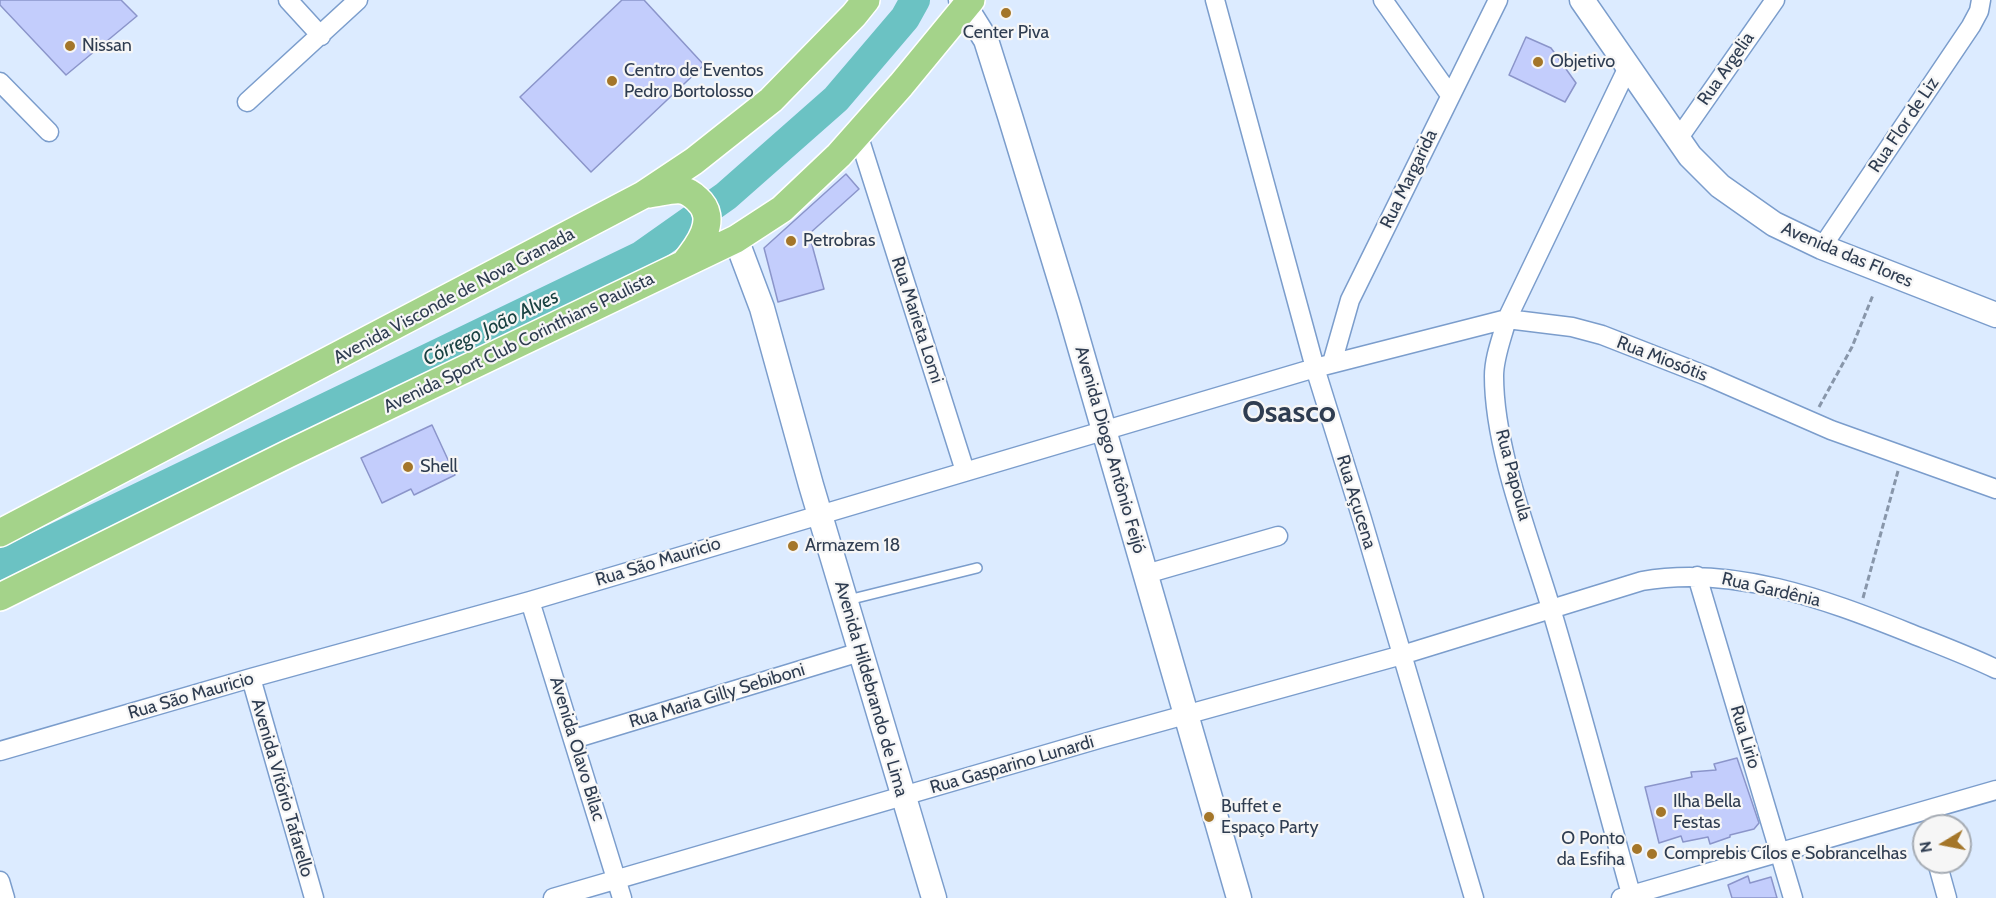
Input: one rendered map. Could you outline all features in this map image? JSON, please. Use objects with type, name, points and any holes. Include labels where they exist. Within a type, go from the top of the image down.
[{"type":"main road","name":"Avenida Visconde de Nova Granada","points":[[0,533],[520,261],[653,194],[771,100],[866,0]]},
{"type":"main road","name":"Avenida das Flores","points":[[1582,0],[1690,156],[1720,186],[1773,224],[1822,248],[1996,315]]},
{"type":"main road","name":"Avenida Sport Club Corinthians Paulista","points":[[0,597],[689,257],[736,239],[782,209],[813,181],[858,134],[966,2]]},
{"type":"main road","name":"Avenida Diogo Antônio Feijó","points":[[966,2],[986,40],[1069,309],[1239,898]]},
{"type":"main road","points":[[653,194],[682,190],[702,203],[706,215],[706,230],[689,257]]},
{"type":"main road","name":"Avenida Hildebrando de Lima","points":[[736,239],[762,308],[845,601],[933,898]]},
{"type":"street","points":[[288,0],[321,36]]},
{"type":"street","points":[[247,102],[358,0]]},
{"type":"street","name":"Rua Açucena","points":[[1215,0],[1323,365],[1362,519],[1474,898]]},
{"type":"street","points":[[1383,0],[1450,95]]},
{"type":"street","name":"Rua Margarida","points":[[1323,365],[1350,300],[1498,0]]},
{"type":"street","name":"Rua Argelia","points":[[1678,139],[1775,0]]},
{"type":"street","name":"Rua Flor de Liz","points":[[1822,248],[1971,26],[1979,11],[1981,0]]},
{"type":"street","name":"Rua Papoula","points":[[1628,67],[1507,319],[1496,358],[1494,375],[1496,402],[1510,473],[1551,609],[1628,897]]},
{"type":"street","points":[[0,82],[49,132]]},
{"type":"street","name":"Rua Marieta Lomi","points":[[858,134],[965,471]]},
{"type":"street","name":"Rua Miosótis","points":[[1323,365],[1507,319],[1572,327],[1602,335],[1687,368],[1832,430],[1996,489]]},
{"type":"street","name":"Rua São Mauricio","points":[[0,752],[251,678],[530,601],[1323,365]]},
{"type":"street","points":[[1146,574],[1278,536]]},
{"type":"street","name":"Rua Gardênia","points":[[1402,655],[1642,581],[1668,576],[1697,576],[1748,582],[1858,613],[1996,669]]},
{"type":"street","name":"Rua Lirio","points":[[1697,576],[1793,898]]},
{"type":"street","name":"Avenida Olavo Bilac","points":[[530,601],[622,898]]},
{"type":"street","name":"Rua Maria Gilly Sebiboni","points":[[574,739],[860,652]]},
{"type":"street","name":"Rua Gasparino Lunardi","points":[[553,898],[1187,714],[1402,655]]},
{"type":"street","name":"Avenida Vitório Tafarello","points":[[251,678],[314,898]]},
{"type":"street","points":[[1934,814],[1996,790]]},
{"type":"street","points":[[1628,897],[1780,853],[1912,821]]},
{"type":"street","points":[[1940,874],[1947,898]]},
{"type":"street","points":[[0,881],[5,898]]},
{"type":"lane","points":[[845,601],[977,568]]},
{"type":"path","points":[[1811,420],[1852,347],[1873,296]]},
{"type":"path","points":[[1858,613],[1903,455]]},
{"type":"building","name":"Nissan","points":[[0,0],[121,0],[137,16],[66,75],[0,5]]},
{"type":"building","name":"Centro de Eventos Pedro Bortolosso","points":[[622,0],[644,0],[704,65],[591,172],[520,97]]},
{"type":"building","name":"Objetivo","points":[[1526,37],[1551,48],[1576,83],[1565,102],[1509,75]]},
{"type":"building","name":"Petrobras","points":[[846,174],[859,189],[809,234],[824,289],[778,302],[764,248]]},
{"type":"building","name":"Shell","points":[[432,425],[455,475],[414,495],[411,489],[382,503],[361,458]]},
{"type":"building","points":[[1737,758],[1759,823],[1754,829],[1730,835],[1730,837],[1710,844],[1708,837],[1683,842],[1681,836],[1659,843],[1645,787],[1692,777],[1691,772],[1716,770],[1714,764]]},
{"type":"building","points":[[1748,876],[1750,883],[1771,877],[1777,898],[1732,898],[1728,885]]},
{"type":"waterway","name":"Córrego João Alves","points":[[0,565],[641,256],[726,196],[836,99],[905,18],[915,0]]},
{"type":"place","name":"Center Piva","points":[[1006,13]]},
{"type":"place","name":"Nissan","points":[[70,46]]},
{"type":"place","name":"Objetivo","points":[[1538,62]]},
{"type":"place","name":"Centro de Eventos Pedro Bortolosso","points":[[612,81]]},
{"type":"place","name":"Petrobras","points":[[791,241]]},
{"type":"place","name":"Shell","points":[[408,467]]},
{"type":"place","name":"Armazem 18","points":[[793,546]]},
{"type":"place","name":"Ilha Bella Festas","points":[[1661,812]]},
{"type":"place","name":"Buffet e Espaço Party","points":[[1209,817]]},
{"type":"place","name":"O Ponto da Esfiha","points":[[1637,849]]},
{"type":"place","name":"Comprebis Cílos e Sobrancelhas","points":[[1652,854]]},
{"type":"district","name":"Osasco","points":[[1289,413]]}]
